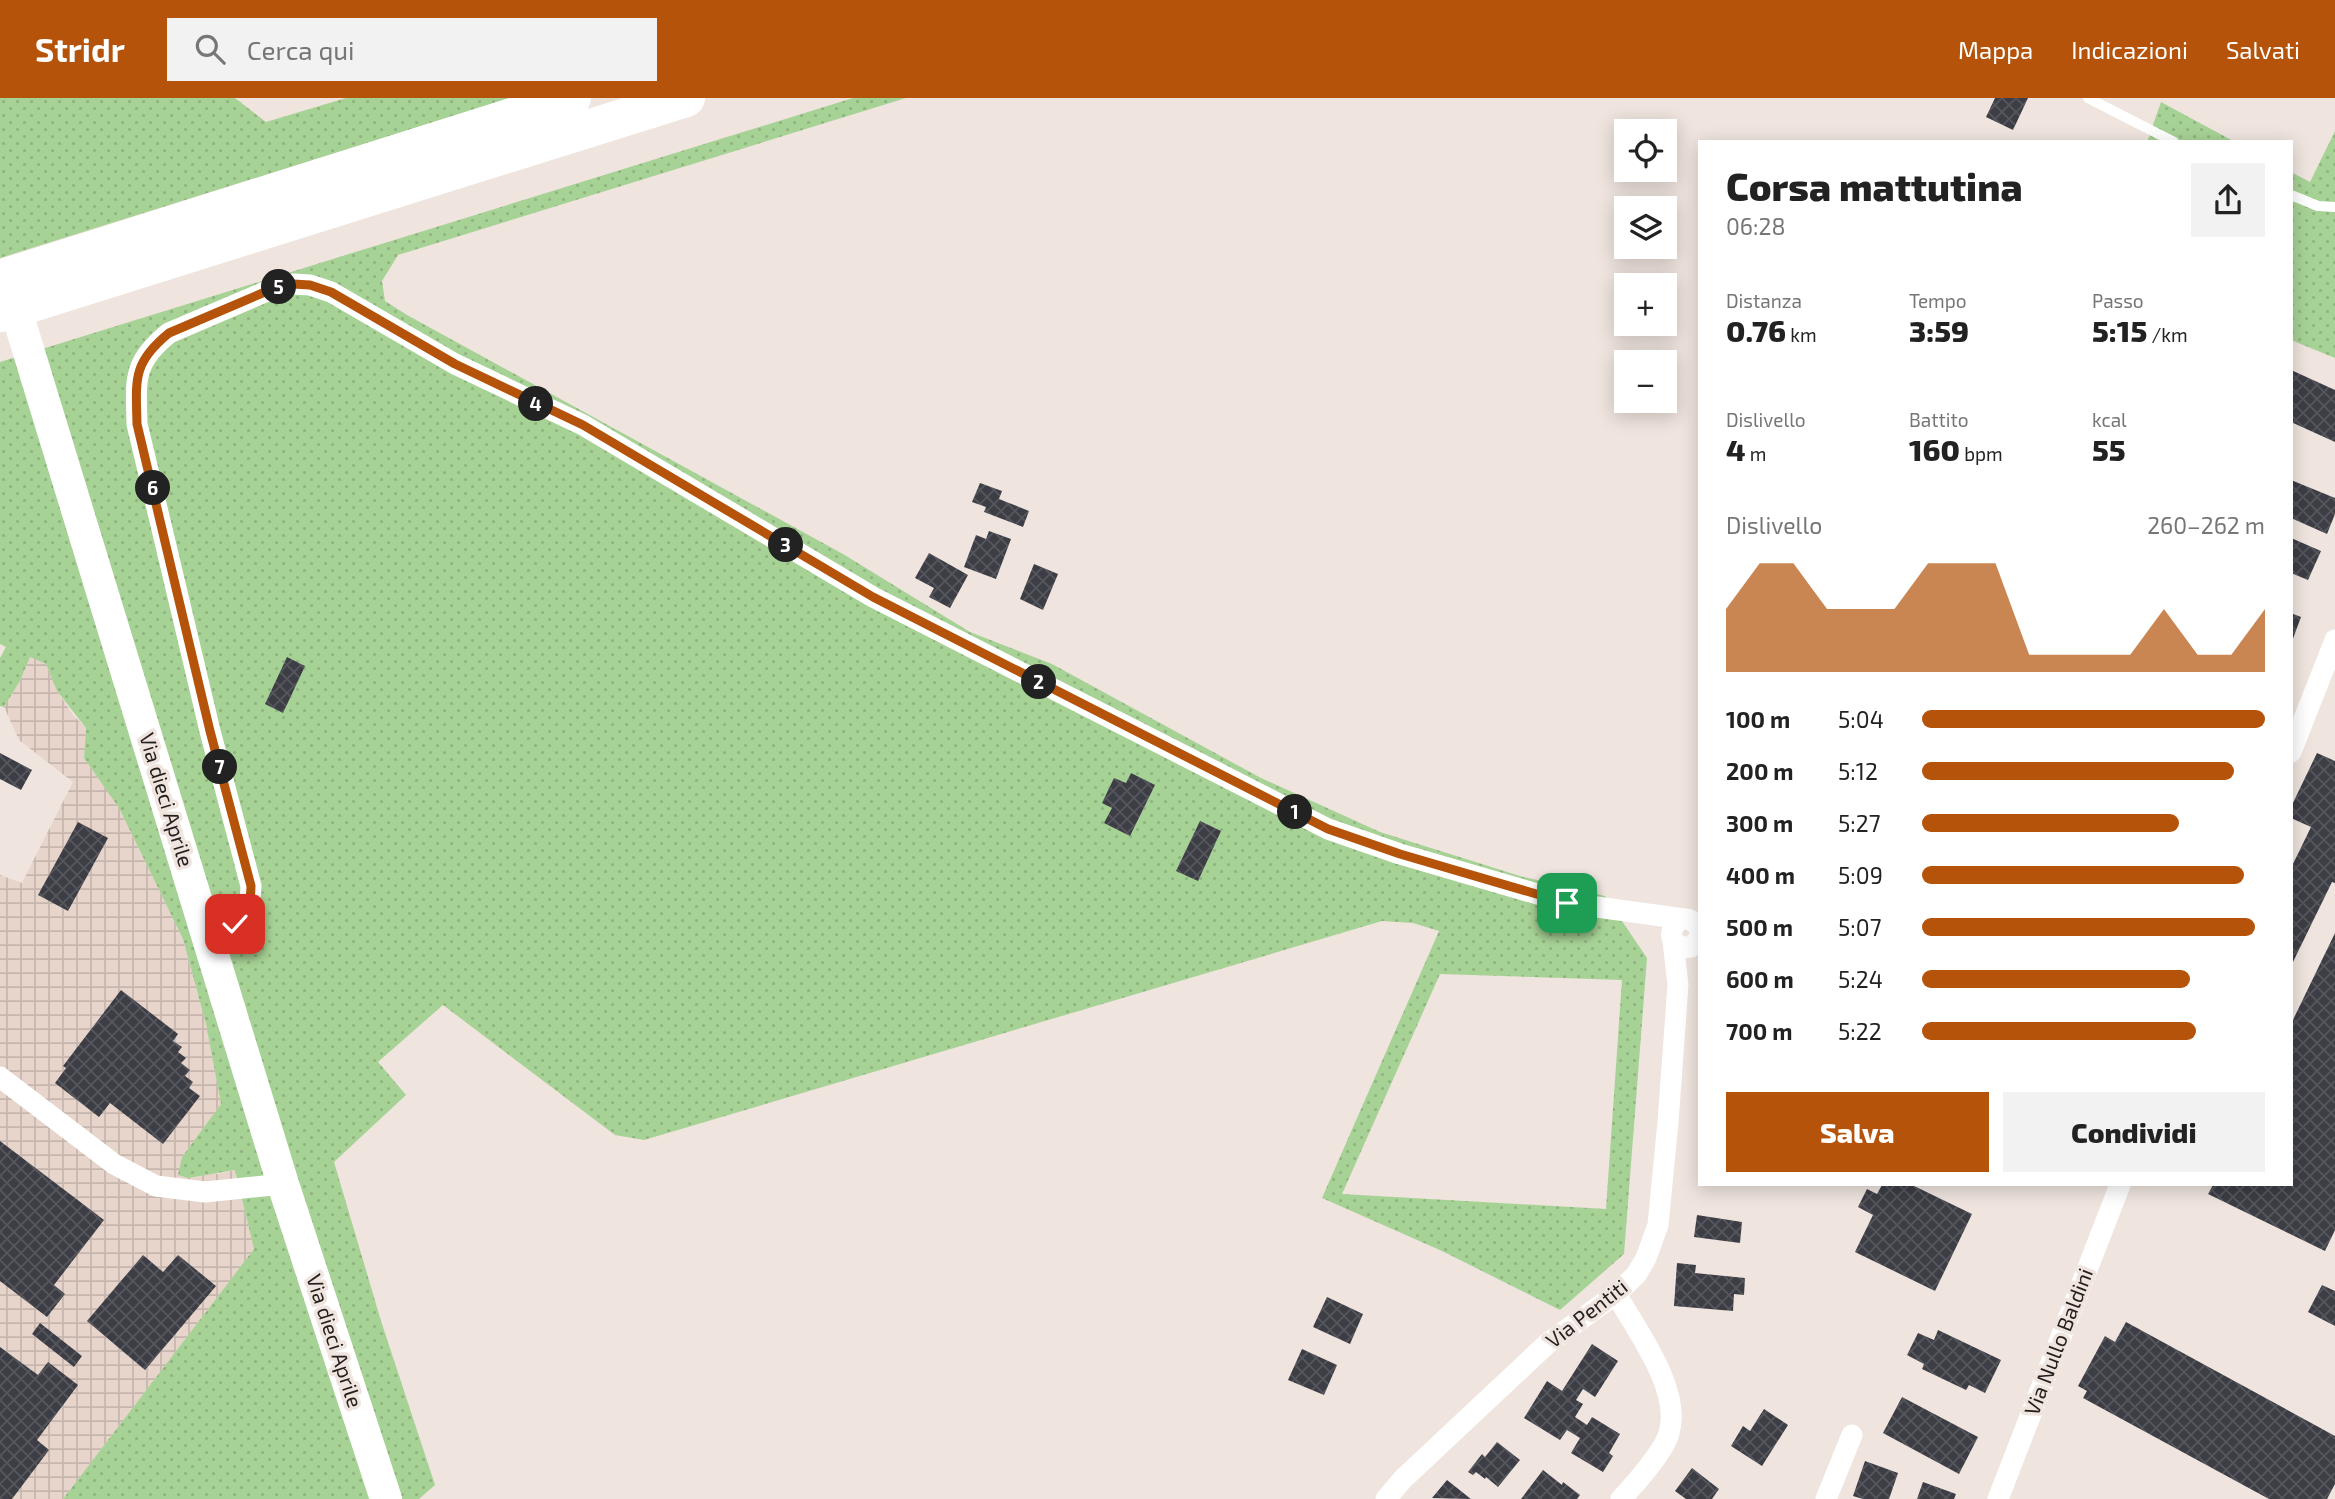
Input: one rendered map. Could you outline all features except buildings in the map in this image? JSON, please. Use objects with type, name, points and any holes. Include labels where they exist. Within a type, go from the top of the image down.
[{"type":"highway","points":[[0,279],[572,98]]},
{"type":"highway","points":[[0,313],[686,98]]},
{"type":"highway","points":[[0,327],[152,265]]},
{"type":"main road","name":"Via dieci Aprile","points":[[0,259],[283,1184],[386,1499]]},
{"type":"street","points":[[207,935],[222,932],[235,924],[245,913],[251,901],[251,886],[210,731],[137,424],[136,384],[146,357],[169,333],[272,289],[293,284],[310,285],[331,292],[455,364],[583,425],[873,597],[1328,829],[1400,854],[1567,903],[1639,914],[1688,931]]},
{"type":"street","points":[[2293,747],[2335,640]]},
{"type":"street","name":"Via Pentiti","points":[[1386,1499],[1403,1479],[1548,1343],[1616,1294],[1636,1275],[1646,1258],[1658,1225],[1678,985],[1688,931]]},
{"type":"street","points":[[0,1077],[114,1164],[156,1186],[205,1192],[283,1184]]},
{"type":"street","name":"Via Nullo Baldini","points":[[1998,1499],[2120,1186]]},
{"type":"street","points":[[1616,1294],[1666,1382],[1672,1405],[1669,1434],[1621,1499]]},
{"type":"street","points":[[1826,1499],[1852,1435]]},
{"type":"lane","points":[[2088,98],[2171,140]]},
{"type":"lane","points":[[2293,196],[2318,206],[2335,207]]},
{"type":"shaded area","points":[[30,657],[46,664],[57,691],[86,728],[84,758],[119,808],[183,939],[206,1024],[221,1104],[182,1157],[217,1174],[235,1170],[254,1249],[63,1499],[0,1499],[0,875],[22,883],[73,782],[19,740],[4,707],[20,681]]},
{"type":"green space","points":[[0,98],[235,98],[266,122],[346,98],[511,98],[0,258]]},
{"type":"green space","points":[[853,98],[906,98],[398,255],[382,281],[385,301],[843,554],[970,632],[1052,664],[1261,778],[1380,832],[1520,876],[1605,896],[1647,958],[1624,1254],[1560,1310],[1442,1251],[1322,1198],[1439,931],[1413,923],[1382,921],[644,1140],[615,1135],[443,1005],[378,1062],[406,1095],[334,1162],[381,1321],[435,1485],[419,1499],[63,1499],[254,1249],[235,1170],[188,1178],[178,1175],[182,1157],[221,1104],[206,1024],[183,939],[119,808],[84,758],[86,728],[57,691],[46,664],[30,657],[20,681],[4,707],[0,706],[0,658],[6,647],[0,644],[0,362]],"holes":[[[1440,974],[1622,980],[1606,1209],[1342,1194]]]},
{"type":"green space","points":[[2161,102],[2231,140],[2148,140]]},
{"type":"green space","points":[[2335,131],[2335,358],[2293,341],[2293,173],[2310,182]]},
{"type":"route","points":[[235,924],[251,901],[251,886],[210,731],[137,424],[136,384],[146,357],[169,333],[272,289],[293,284],[310,285],[331,292],[455,364],[583,425],[873,597],[1328,829],[1400,854],[1567,903]]}]
